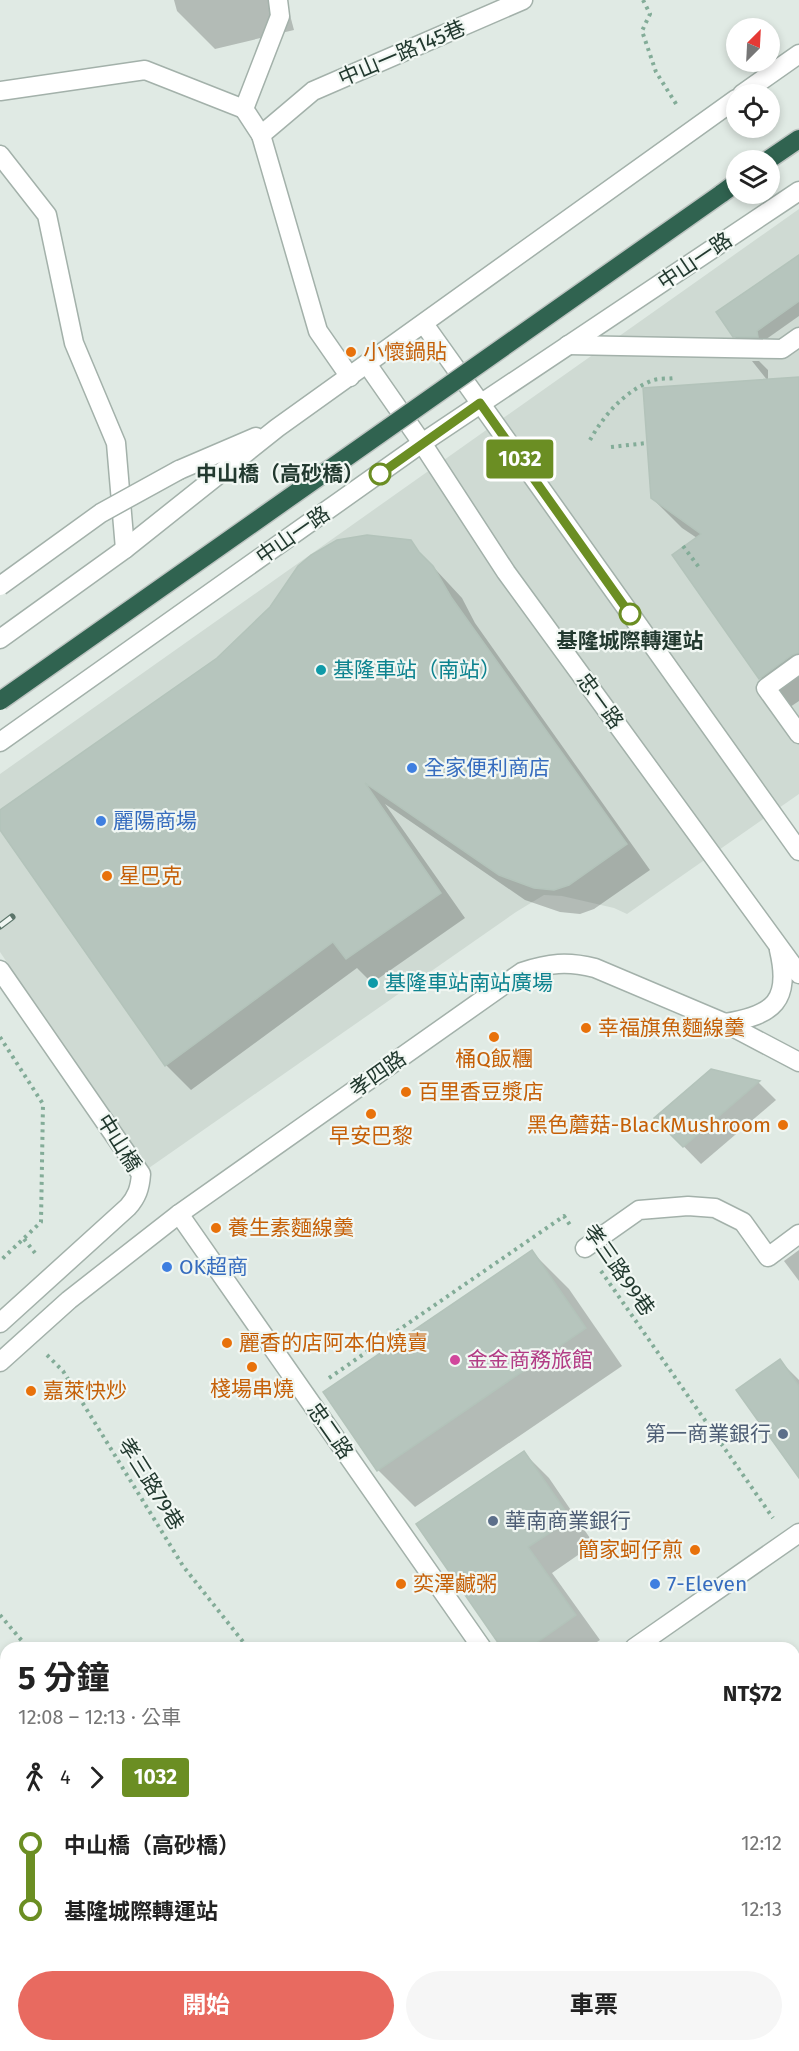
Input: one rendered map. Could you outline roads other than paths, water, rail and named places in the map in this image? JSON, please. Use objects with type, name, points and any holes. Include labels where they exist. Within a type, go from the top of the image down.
[{"type":"highway","points":[[780,152],[799,139]]},
{"type":"highway","points":[[0,701],[726,190]]},
{"type":"street","points":[[244,109],[280,16],[278,0]]},
{"type":"street","name":"中山一路145巷","points":[[261,135],[313,91],[523,0]]},
{"type":"street","points":[[756,84],[799,54]]},
{"type":"street","points":[[0,91],[145,70],[244,109],[261,135],[318,331],[350,377]]},
{"type":"street","points":[[0,639],[125,549],[277,428],[726,106]]},
{"type":"street","points":[[0,155],[47,215],[74,343],[116,443],[125,549]]},
{"type":"street","name":"中山一路","points":[[0,742],[480,403],[799,191]]},
{"type":"street","points":[[424,324],[799,851]]},
{"type":"street","points":[[567,345],[783,349],[799,338]]},
{"type":"street","name":"忠一路","points":[[367,364],[422,443],[506,572],[799,974]]},
{"type":"street","points":[[0,586],[101,513],[179,470],[277,428]]},
{"type":"street","points":[[799,664],[766,688],[799,734]]},
{"type":"street","points":[[725,1023],[753,1016],[776,1002],[782,993],[784,979],[778,945]]},
{"type":"street","name":"孝四路","points":[[0,1362],[69,1300],[179,1214],[522,972],[547,964],[575,963],[595,968],[725,1023],[799,1062]]},
{"type":"street","name":"中山橋","points":[[0,970],[141,1174],[136,1198],[128,1207],[0,1323]]},
{"type":"street","points":[[585,1248],[639,1210],[688,1206],[715,1208],[743,1222],[768,1257],[799,1234]]},
{"type":"street","name":"忠二路","points":[[179,1214],[478,1642]]},
{"type":"street","points":[[643,1642],[794,1537]]},
{"type":"railway","points":[[0,926],[12,917]]},
{"type":"place","name":"小懷鍋貼","points":[[351,352]]},
{"type":"place","name":"中山橋（高砂橋）","points":[[380,474]]},
{"type":"place","name":"基隆城際轉運站","points":[[630,614]]},
{"type":"place","name":"基隆車站（南站）","points":[[321,670]]},
{"type":"place","name":"全家便利商店","points":[[412,768]]},
{"type":"place","name":"麗陽商場","points":[[101,821]]},
{"type":"place","name":"星巴克","points":[[107,876]]},
{"type":"place","name":"基隆車站南站廣場","points":[[373,983]]},
{"type":"place","name":"幸福旗魚麵線羹","points":[[586,1028]]},
{"type":"place","name":"桶Q飯糰","points":[[494,1037]]},
{"type":"place","name":"百里香豆漿店","points":[[406,1092]]},
{"type":"place","name":"早安巴黎","points":[[371,1114]]},
{"type":"place","name":"黑色蘑菇-BlackMushroom","points":[[783,1125]]},
{"type":"place","name":"養生素麵線羹","points":[[216,1228]]},
{"type":"place","name":"OK超商","points":[[167,1267]]},
{"type":"place","name":"麗香的店阿本伯燒賣","points":[[227,1343]]},
{"type":"place","name":"金金商務旅館","points":[[455,1360]]},
{"type":"place","name":"棧場串燒","points":[[252,1367]]},
{"type":"place","name":"嘉萊快炒","points":[[31,1391]]},
{"type":"place","name":"第一商業銀行","points":[[783,1434]]},
{"type":"place","name":"華南商業銀行","points":[[493,1521]]},
{"type":"place","name":"簡家蚵仔煎","points":[[695,1550]]},
{"type":"place","name":"奕澤鹹粥","points":[[401,1584]]},
{"type":"place","name":"7-Eleven","points":[[655,1584]]}]
